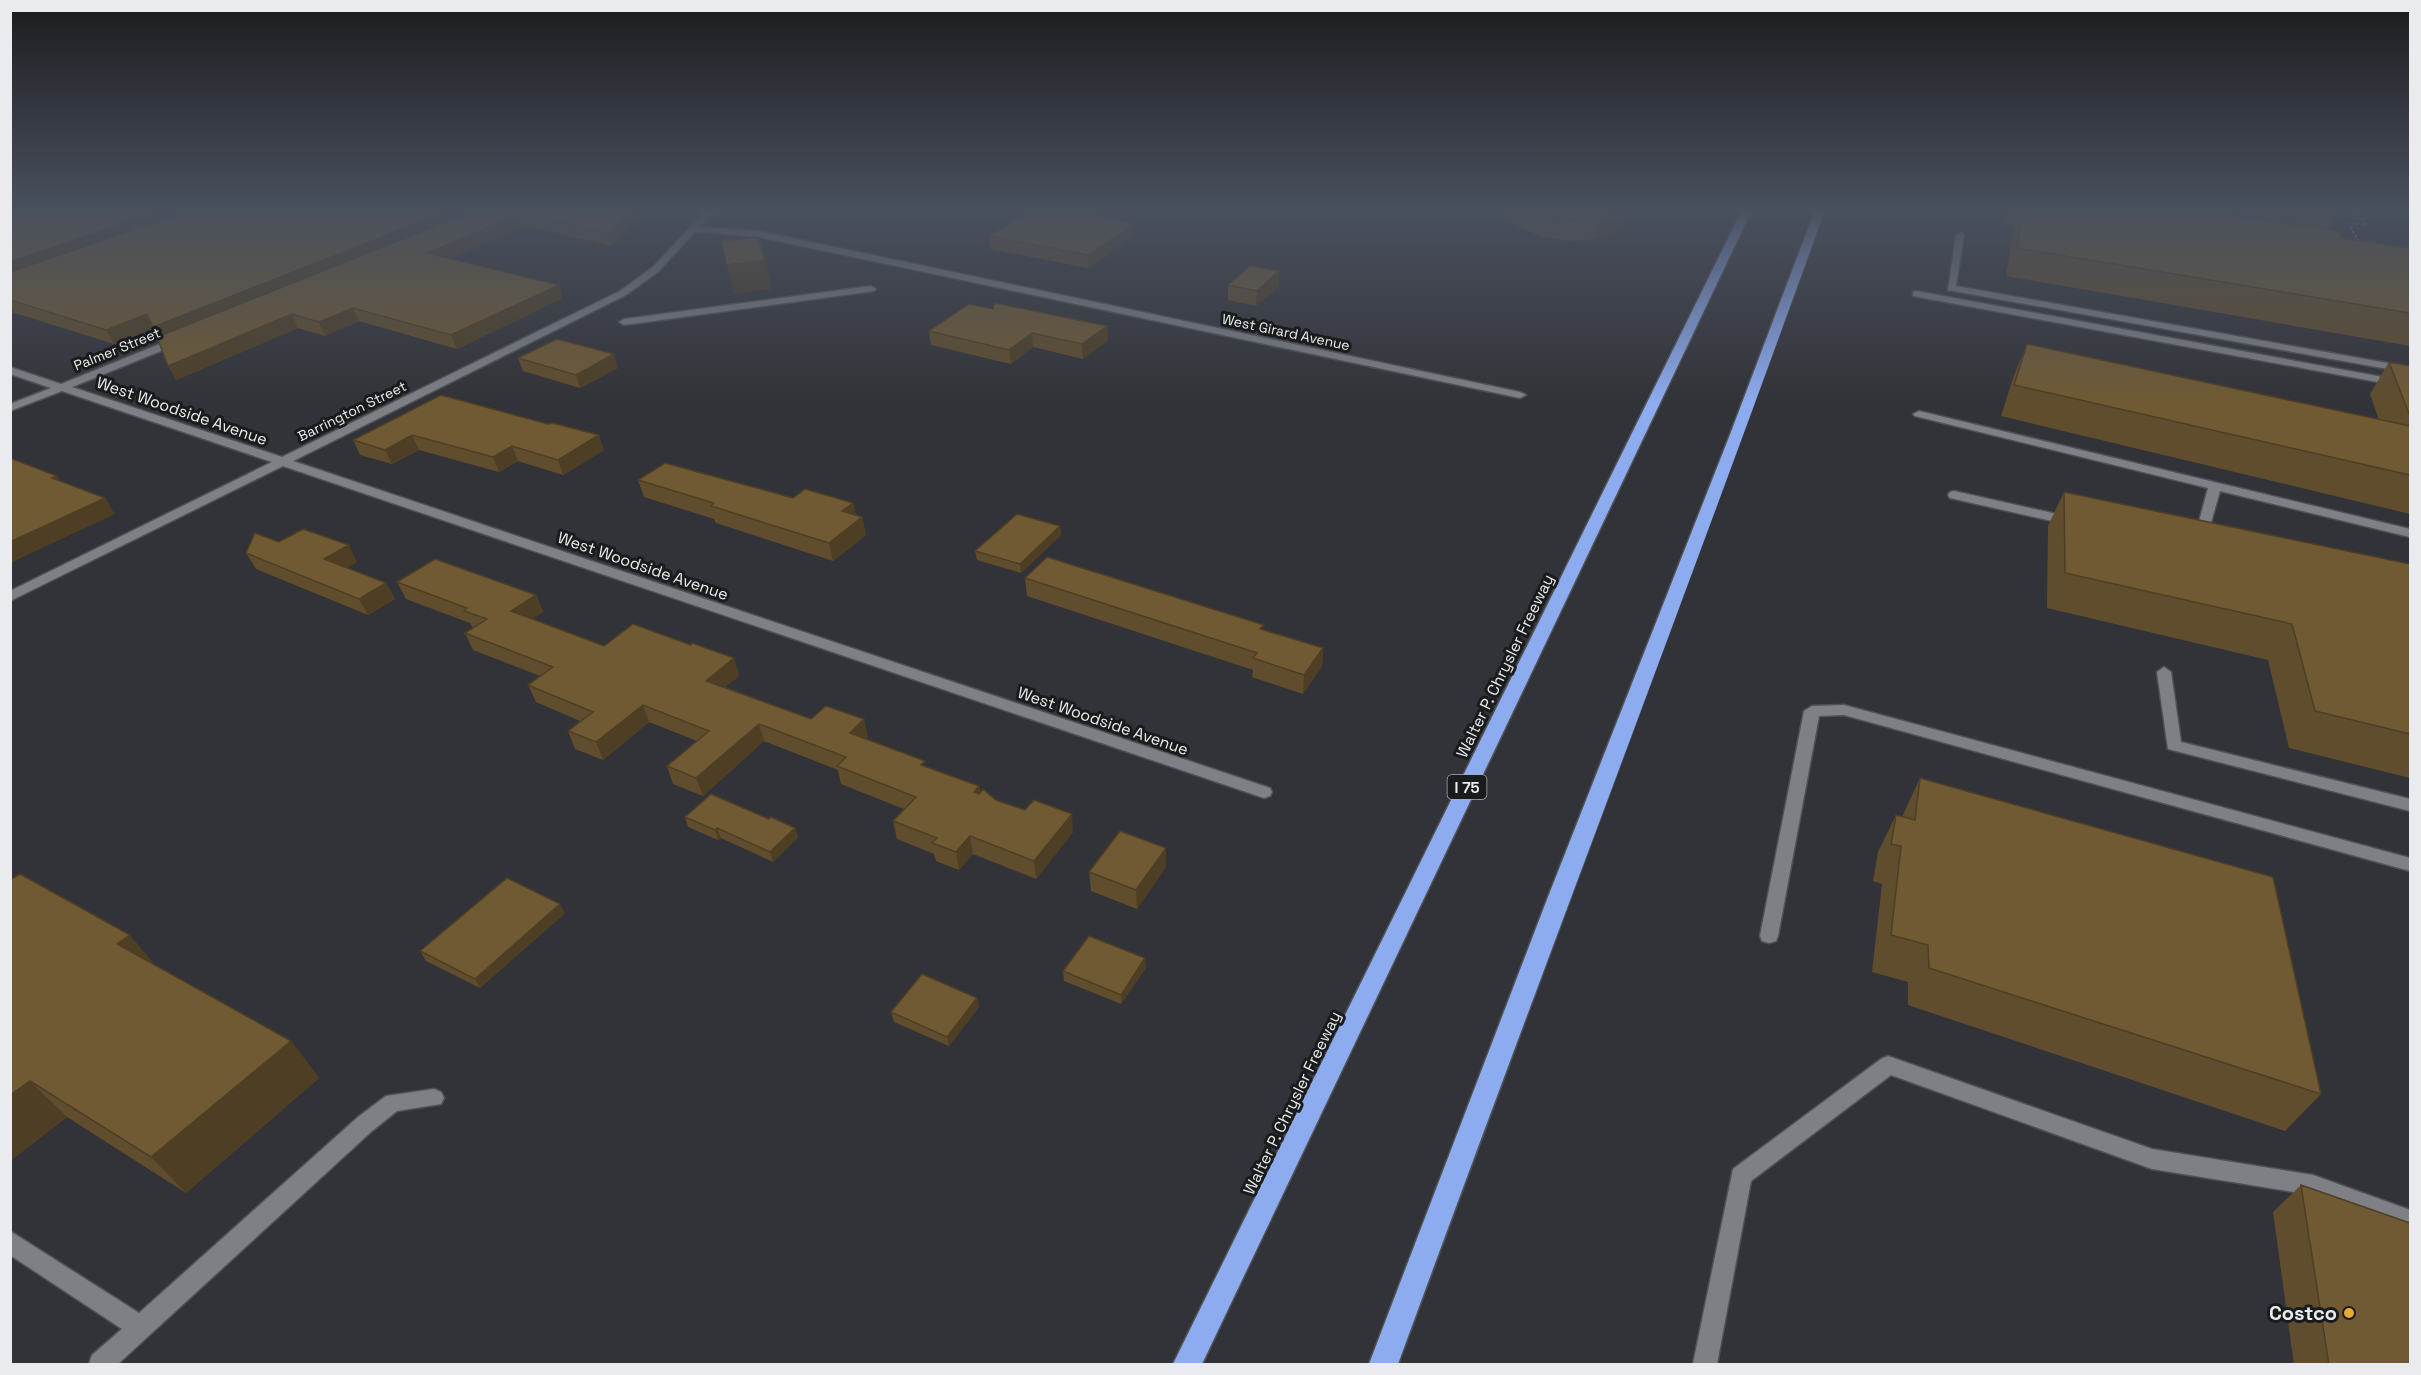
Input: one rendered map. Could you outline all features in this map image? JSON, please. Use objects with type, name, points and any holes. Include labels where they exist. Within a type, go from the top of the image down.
[{"type":"highway","name":"Walter P. Chrysler Freeway","points":[[1187,1365],[1716,274]]},
{"type":"highway","points":[[1383,1365],[1796,274]]},
{"type":"street","name":"Barrington Street","points":[[10,597],[578,316],[642,281],[649,274]]},
{"type":"street","name":"West Girard Avenue","points":[[949,274],[1520,395]]},
{"type":"street","points":[[1953,274],[1951,288],[2410,370]]},
{"type":"street","points":[[624,322],[871,289]]},
{"type":"street","points":[[1916,294],[2410,385]]},
{"type":"street","name":"Palmer Street","points":[[10,408],[187,337]]},
{"type":"street","name":"West Woodside Avenue","points":[[10,370],[1264,792]]},
{"type":"street","points":[[1919,414],[2410,533]]},
{"type":"street","points":[[2198,549],[2215,486]]},
{"type":"street","points":[[1954,495],[2082,523]]},
{"type":"street","points":[[2164,672],[2174,745],[2410,805]]},
{"type":"street","points":[[1769,936],[1812,711],[1844,710],[2410,865]]},
{"type":"street","points":[[1705,1365],[1741,1176],[1888,1065],[2152,1159],[2313,1185],[2410,1220]]},
{"type":"street","points":[[100,1365],[356,1132],[393,1102],[434,1098]]},
{"type":"street","points":[[10,1242],[141,1328]]},
{"type":"building","points":[[10,274],[288,274],[153,327],[147,314],[106,330],[10,300]]},
{"type":"building","points":[[315,274],[514,274],[559,285],[451,335],[353,308],[319,322],[292,314],[168,366],[157,337]]},
{"type":"building","points":[[1241,274],[1276,274],[1257,291],[1228,285]]},
{"type":"building","points":[[2175,274],[2410,274],[2410,313]]},
{"type":"building","points":[[995,303],[1107,326],[1082,344],[1032,333],[1009,350],[929,331],[969,304],[993,309]]},
{"type":"building","points":[[557,339],[614,354],[576,375],[518,358]]},
{"type":"building","points":[[2027,344],[2410,426],[2410,475],[2014,385]]},
{"type":"building","points":[[2389,362],[2410,366],[2410,416]]},
{"type":"building","points":[[441,395],[548,424],[552,423],[599,435],[558,460],[512,446],[493,457],[412,435],[385,450],[353,440]]},
{"type":"building","points":[[10,458],[57,476],[52,478],[105,498],[10,542]]},
{"type":"building","points":[[665,463],[793,498],[805,489],[853,503],[842,511],[862,517],[829,543],[711,506],[714,503],[638,480]]},
{"type":"building","points":[[2064,492],[2410,564],[2410,734],[2315,711],[2292,624],[2065,573]]},
{"type":"building","points":[[1017,514],[1060,526],[1020,564],[975,551]]},
{"type":"building","points":[[303,529],[349,545],[324,559],[386,583],[359,599],[246,553],[255,533],[279,542]]},
{"type":"building","points":[[1047,557],[1264,625],[1260,629],[1323,648],[1304,675],[1253,658],[1257,653],[1025,578]]},
{"type":"building","points":[[435,559],[536,595],[511,611],[604,646],[633,624],[734,658],[706,681],[811,719],[826,706],[864,719],[850,733],[925,761],[921,765],[979,786],[974,792],[979,794],[983,789],[996,800],[1025,810],[1034,800],[1072,814],[1034,861],[970,836],[956,852],[932,843],[937,838],[893,821],[916,797],[837,766],[846,757],[759,724],[696,778],[667,766],[709,731],[643,705],[596,742],[568,731],[593,712],[528,685],[553,667],[465,633],[487,619],[464,611],[467,608],[397,582]]},
{"type":"building","points":[[1920,778],[2273,877],[2321,1094],[1929,968],[1928,945],[1891,935],[1901,846],[1891,844],[1896,815],[1915,820]]},
{"type":"building","points":[[711,794],[795,828],[770,852],[717,828],[715,830],[685,817]]},
{"type":"building","points":[[1120,831],[1166,848],[1136,890],[1089,872]]},
{"type":"building","points":[[20,874],[130,935],[117,944],[291,1041],[151,1157],[30,1081],[10,1095],[10,880]]},
{"type":"building","points":[[507,878],[560,904],[475,979],[420,951]]},
{"type":"building","points":[[1089,936],[1145,958],[1121,995],[1063,971]]},
{"type":"building","points":[[922,974],[977,998],[947,1037],[891,1012]]},
{"type":"building","name":"Costco","points":[[2301,1185],[2410,1223],[2410,1365],[2329,1365]]},
{"type":"place","name":"Costco","points":[[2349,1313]]}]
